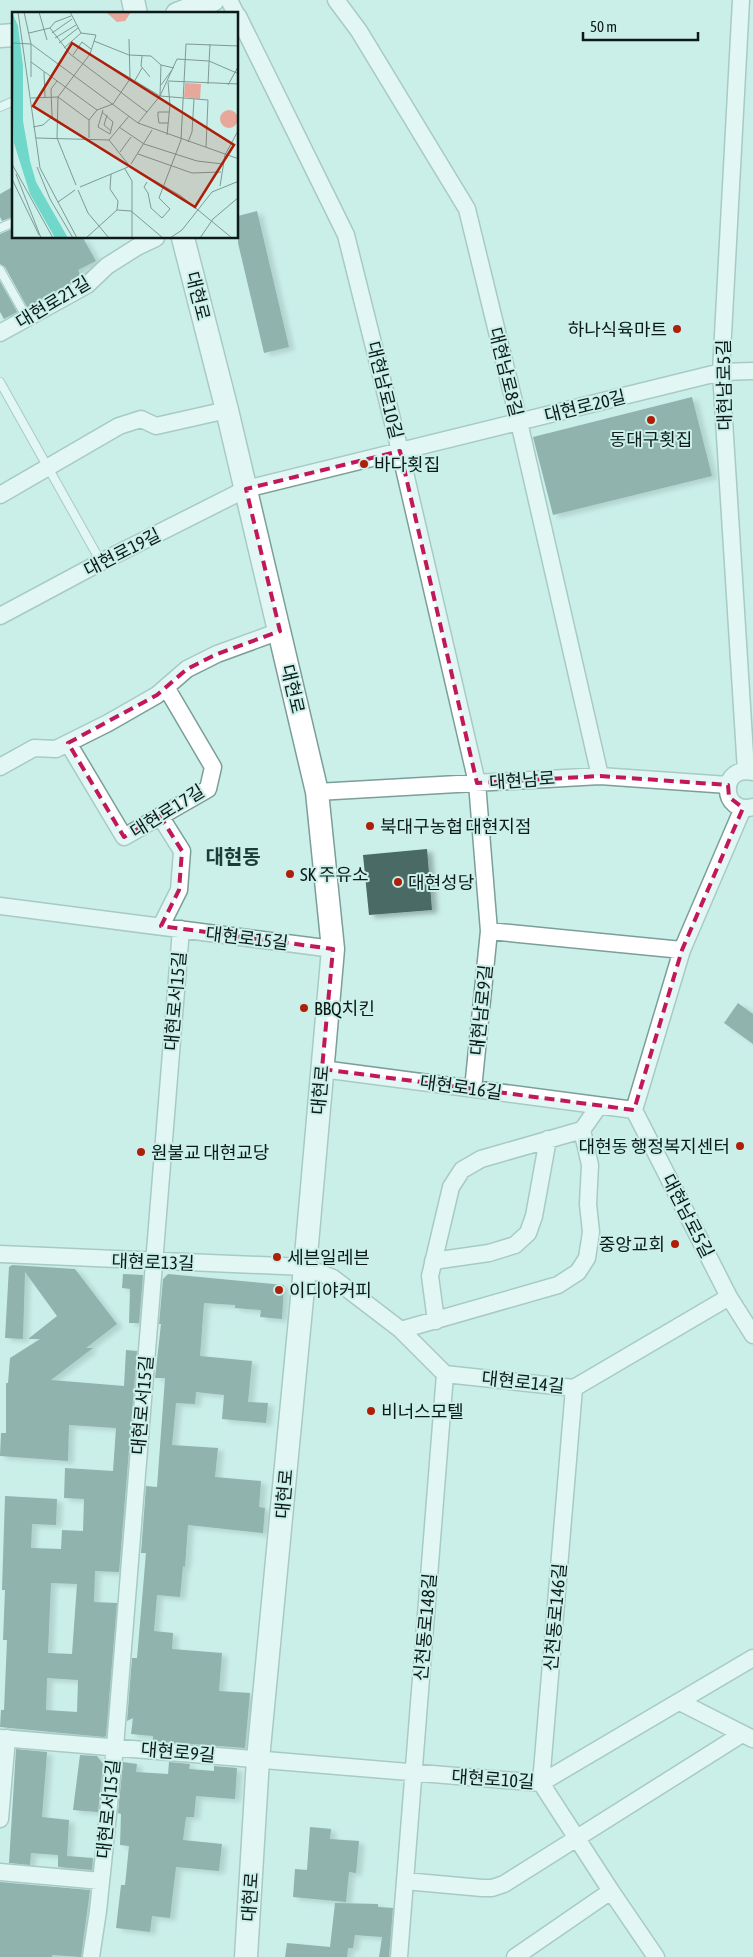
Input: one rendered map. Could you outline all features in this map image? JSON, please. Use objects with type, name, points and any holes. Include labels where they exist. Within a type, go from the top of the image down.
[{"type":"main road","points":[[182,12],[213,0]]},
{"type":"main road","name":"대현로","points":[[184,239],[246,489],[317,792],[333,949],[258,1758],[246,1957]]},
{"type":"street","name":"대현남로10길","points":[[230,0],[236,12]]},
{"type":"street","name":"대현남로8길","points":[[336,0],[359,31],[467,209],[519,422],[600,776]]},
{"type":"street","name":"대현남로5길","points":[[741,0],[721,372],[750,771]]},
{"type":"street","name":"대현남로10길","points":[[239,19],[346,235],[400,451],[477,783]]},
{"type":"street","name":"대현로21길","points":[[0,333],[87,285],[107,266],[137,246],[154,239]]},
{"type":"street","name":"대현로20길","points":[[246,489],[721,372],[753,371]]},
{"type":"street","points":[[0,495],[119,426],[141,419],[156,426],[227,410]]},
{"type":"street","name":"대현로19길","points":[[0,616],[101,562],[246,489]]},
{"type":"street","points":[[0,767],[34,748],[56,748],[68,743],[157,695],[187,670],[217,654],[280,631]]},
{"type":"street","name":"대현로17길","points":[[68,743],[124,837],[208,789],[213,766],[166,687]]},
{"type":"street","points":[[634,1110],[682,950],[748,808],[737,806],[729,797],[728,785],[734,775],[750,771]]},
{"type":"street","name":"대현남로","points":[[317,792],[600,776],[728,785]]},
{"type":"street","name":"대현남로9길","points":[[473,1089],[489,931],[477,783]]},
{"type":"street","points":[[160,816],[182,851],[180,890],[161,926]]},
{"type":"street","name":"대현로15길","points":[[0,906],[333,949]]},
{"type":"street","name":"대현로서15길","points":[[90,1957],[101,1881],[115,1747],[181,929]]},
{"type":"street","points":[[489,931],[682,950]]},
{"type":"street","name":"대현로16길","points":[[322,1069],[634,1110]]},
{"type":"street","points":[[436,1321],[430,1276],[451,1187],[462,1170],[481,1158],[582,1130],[599,1106]]},
{"type":"street","name":"대현남로5길","points":[[634,1110],[729,1297],[753,1335]]},
{"type":"street","points":[[401,1330],[558,1284],[578,1272],[587,1258],[591,1232],[588,1204],[590,1165],[582,1130]]},
{"type":"street","points":[[433,1262],[489,1253],[515,1245],[528,1233],[534,1216],[548,1139]]},
{"type":"street","name":"대현로13길","points":[[0,1254],[305,1267]]},
{"type":"street","points":[[305,1267],[333,1278],[401,1330],[445,1374]]},
{"type":"street","name":"대현로14길","points":[[445,1374],[574,1388],[729,1297]]},
{"type":"street","name":"신천동로148길","points":[[399,1957],[445,1374]]},
{"type":"street","name":"신천동로146길","points":[[541,1783],[574,1388]]},
{"type":"street","name":"대현로10길","points":[[258,1758],[541,1783],[753,1658]]},
{"type":"street","points":[[680,1702],[748,1736]]},
{"type":"street","points":[[405,1881],[492,1888],[504,1884],[576,1837],[748,1736]]},
{"type":"street","name":"대현로9길","points":[[0,1819],[4,1738],[258,1758]]},
{"type":"street","points":[[541,1783],[611,1892],[656,1957]]},
{"type":"street","name":"대현로서15길","points":[[0,1872],[101,1881]]},
{"type":"street","points":[[515,1957],[611,1892]]},
{"type":"lane","points":[[0,107],[12,102]]},
{"type":"lane","points":[[0,228],[12,223]]},
{"type":"lane","points":[[0,270],[27,318]]},
{"type":"lane","points":[[0,382],[101,562]]},
{"type":"highlighted area","points":[[400,451],[477,783],[600,776],[728,785],[729,797],[743,808],[682,950],[634,1110],[322,1069],[333,949],[161,926],[179,890],[182,851],[160,816],[124,837],[68,743],[157,695],[187,669],[217,654],[280,631],[246,489]]},
{"type":"building","points":[[12,187],[12,217],[2,221],[0,217],[0,194]]},
{"type":"building","points":[[257,211],[289,347],[264,353],[238,243],[239,216]]},
{"type":"building","points":[[12,229],[12,239],[84,239],[96,261],[78,270],[81,277],[27,307],[5,267],[0,264],[0,234]]},
{"type":"building","points":[[0,281],[17,312],[4,319],[0,312]]},
{"type":"building","points":[[692,397],[712,476],[553,515],[533,437]]},
{"type":"building","name":"대현성당","points":[[427,849],[432,910],[369,915],[363,855]]},
{"type":"building","points":[[738,1003],[753,1014],[753,1044],[724,1023]]},
{"type":"building","points":[[12,1265],[75,1269],[117,1324],[86,1348],[93,1348],[51,1380],[124,1386],[126,1350],[137,1351],[119,1572],[95,1571],[94,1602],[117,1603],[106,1736],[104,1737],[0,1727],[1,1710],[4,1710],[7,1640],[3,1640],[5,1590],[2,1590],[5,1496],[57,1499],[56,1525],[32,1524],[31,1548],[61,1549],[62,1530],[83,1531],[84,1499],[64,1498],[65,1468],[113,1471],[116,1428],[69,1425],[68,1461],[0,1456],[1,1433],[6,1433],[6,1383],[8,1383],[10,1358],[40,1339],[28,1339],[57,1316],[25,1272],[23,1339],[5,1338],[9,1267]],"holes":[[[51,1583],[77,1584],[72,1654],[48,1653]],[[47,1678],[78,1680],[77,1712],[46,1710]]]},
{"type":"building","points":[[123,1274],[143,1275],[139,1323],[129,1323],[130,1289],[122,1288]]},
{"type":"building","points":[[168,1274],[284,1285],[282,1319],[260,1317],[261,1310],[235,1308],[235,1305],[204,1303],[200,1356],[252,1361],[248,1402],[268,1403],[266,1423],[222,1419],[224,1395],[196,1392],[195,1404],[176,1403],[172,1445],[218,1448],[215,1477],[261,1481],[259,1507],[265,1508],[263,1533],[188,1525],[185,1567],[183,1566],[180,1597],[157,1595],[154,1631],[173,1633],[172,1649],[222,1653],[219,1691],[250,1693],[245,1748],[153,1741],[153,1736],[131,1734],[133,1718],[127,1721],[132,1658],[137,1658],[146,1553],[141,1553],[146,1486],[157,1487],[165,1378],[155,1378],[161,1324],[159,1324],[163,1279]]},
{"type":"building","points":[[16,1749],[47,1752],[42,1817],[69,1820],[67,1856],[93,1858],[92,1870],[58,1867],[58,1855],[31,1853],[30,1865],[9,1863]]},
{"type":"building","points":[[80,1755],[97,1756],[103,1764],[98,1812],[73,1810]]},
{"type":"building","points":[[123,1762],[137,1764],[136,1772],[168,1774],[169,1762],[190,1764],[189,1769],[214,1771],[214,1766],[237,1768],[235,1799],[196,1796],[194,1817],[186,1817],[183,1840],[222,1844],[219,1871],[176,1867],[170,1918],[152,1916],[150,1932],[116,1928],[121,1885],[125,1885],[129,1846],[120,1845],[121,1814],[118,1813]]},
{"type":"building","points":[[310,1827],[331,1829],[330,1839],[359,1841],[356,1873],[349,1872],[346,1902],[293,1897],[295,1869],[307,1870]]},
{"type":"building","points":[[0,1882],[90,1890],[81,1957],[52,1955],[52,1957],[0,1957]]},
{"type":"building","points":[[335,1903],[378,1904],[378,1907],[393,1908],[389,1957],[379,1957],[382,1937],[355,1935],[353,1948],[348,1948],[347,1957],[285,1957],[287,1943],[330,1947]]},
{"type":"place","name":"하나식육마트","points":[[677,329]]},
{"type":"place","name":"동대구횟집","points":[[651,420]]},
{"type":"place","name":"바다횟집","points":[[364,464]]},
{"type":"place","name":"북대구농협 대현지점","points":[[370,826]]},
{"type":"place","name":"SK 주유소","points":[[290,874]]},
{"type":"place","name":"대현성당","points":[[398,882]]},
{"type":"place","name":"BBQ치킨","points":[[304,1008]]},
{"type":"place","name":"대현동 행정복지센터","points":[[740,1146]]},
{"type":"place","name":"원불교 대현교당","points":[[141,1152]]},
{"type":"place","name":"중앙교회","points":[[675,1244]]},
{"type":"place","name":"세븐일레븐","points":[[277,1257]]},
{"type":"place","name":"이디야커피","points":[[279,1290]]},
{"type":"place","name":"비너스모텔","points":[[371,1411]]},
{"type":"district","name":"대현동","points":[[233,856]]}]
